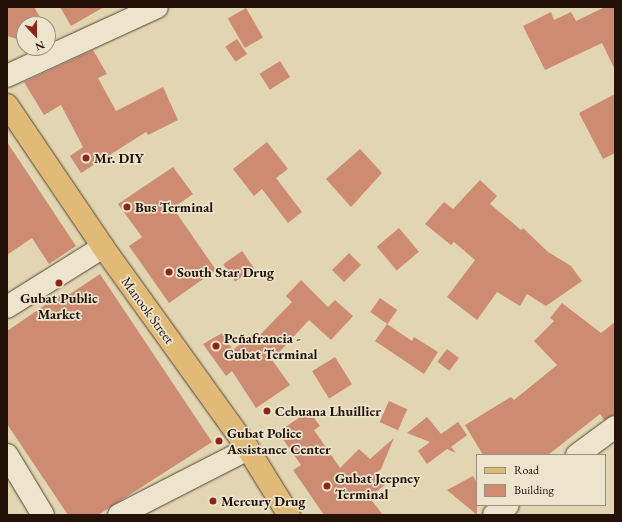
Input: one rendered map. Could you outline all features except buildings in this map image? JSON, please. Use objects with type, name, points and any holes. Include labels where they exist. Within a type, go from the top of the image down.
[{"type":"main road","name":"Manook Street","points":[[7,105],[103,246],[248,450],[289,515]]},
{"type":"street","points":[[7,76],[157,7]]},
{"type":"street","points":[[7,308],[103,246]]},
{"type":"street","points":[[578,454],[615,427]]},
{"type":"street","points":[[119,515],[248,450]]},
{"type":"street","points":[[7,455],[43,515]]},
{"type":"street","points":[[494,515],[507,506]]},
{"type":"place","name":"Mr. DIY","points":[[86,158]]},
{"type":"place","name":"Bus Terminal","points":[[127,207]]},
{"type":"place","name":"South Star Drug","points":[[169,272]]},
{"type":"place","name":"Gubat Public Market","points":[[59,283]]},
{"type":"place","name":"Peñafrancia - Gubat Terminal","points":[[216,346]]},
{"type":"place","name":"Cebuana Lhuillier","points":[[267,411]]},
{"type":"place","name":"Gubat Police Assistance Center","points":[[219,441]]},
{"type":"place","name":"Gubat Jeepney Terminal","points":[[327,486]]},
{"type":"place","name":"Mercury Drug","points":[[213,501]]}]
